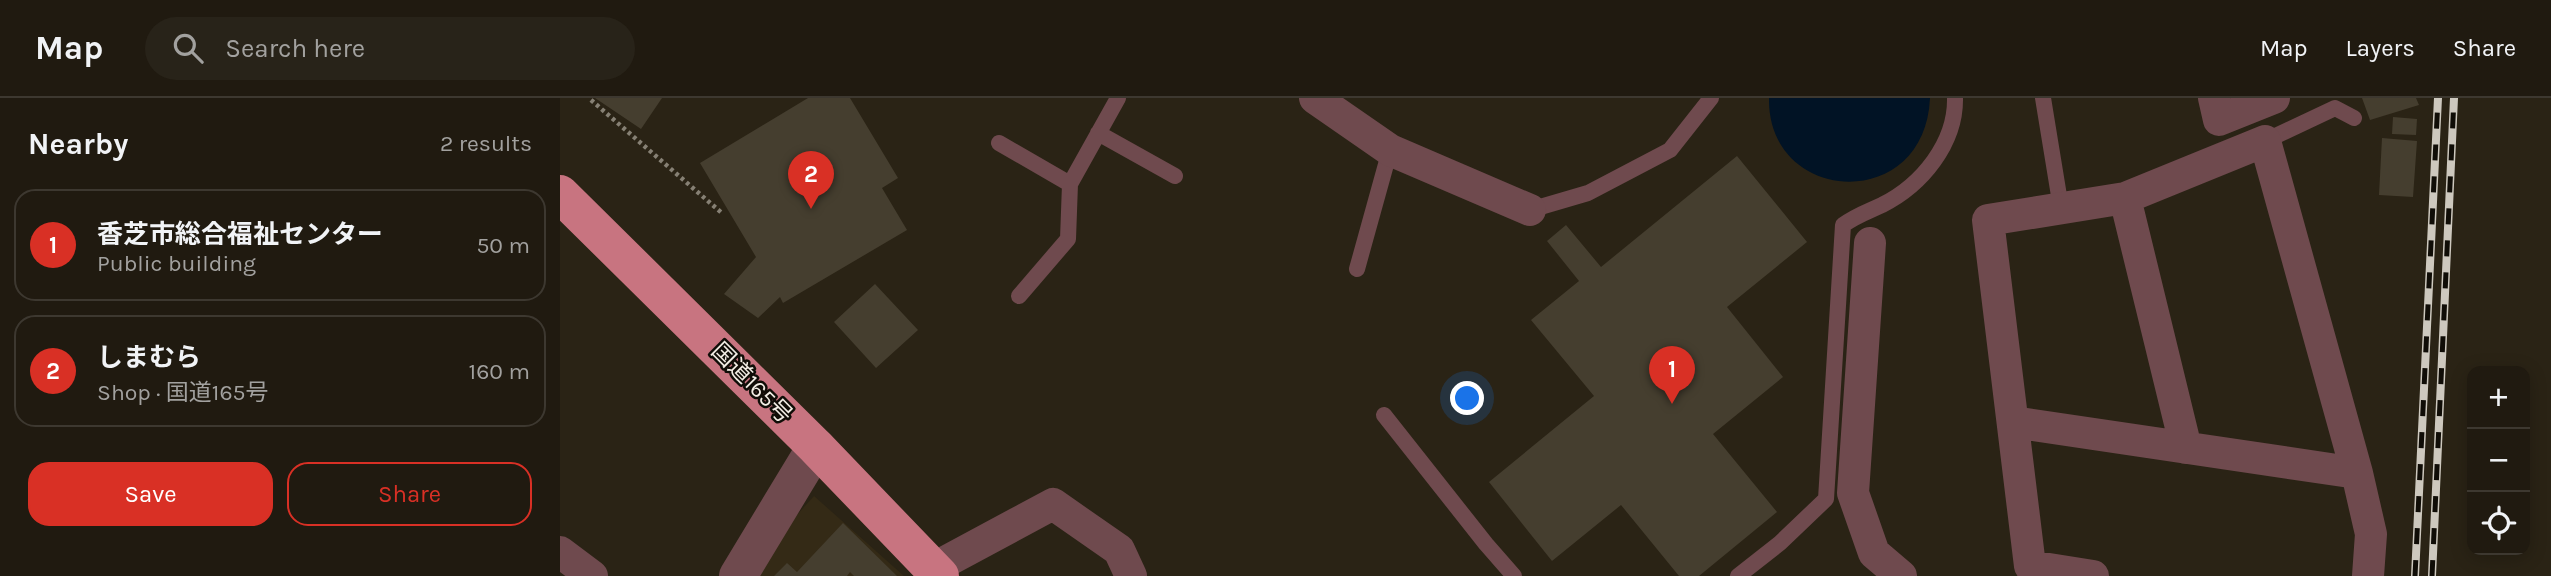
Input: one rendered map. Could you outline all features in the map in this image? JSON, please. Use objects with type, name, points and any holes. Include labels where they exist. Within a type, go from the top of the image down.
[{"type":"highway","name":"国道165号","points":[[560,194],[816,447],[936,572]]},
{"type":"street","points":[[1315,98],[1390,150],[1530,210]]},
{"type":"street","points":[[2214,98],[2219,120],[2274,98]]},
{"type":"street","points":[[2077,575],[2030,566],[1988,220],[2125,198],[2265,141],[2357,473],[2371,534],[2368,576]]},
{"type":"street","points":[[2125,198],[2186,448]]},
{"type":"street","points":[[1870,243],[1853,493],[1874,553],[1901,576]]},
{"type":"street","points":[[2012,422],[2357,473]]},
{"type":"street","points":[[738,576],[816,447]]},
{"type":"street","points":[[936,572],[1053,504],[1119,550],[1131,576]]},
{"type":"street","points":[[560,552],[592,576]]},
{"type":"lane","points":[[1019,296],[1068,239],[1070,184],[1118,98]]},
{"type":"lane","points":[[1530,210],[1588,193],[1670,150],[1711,98]]},
{"type":"lane","points":[[1738,576],[1780,543],[1826,499],[1843,225],[1860,213],[1882,205],[1917,182],[1943,148],[1956,116],[1955,98]]},
{"type":"lane","points":[[2043,98],[2061,208]]},
{"type":"lane","points":[[2265,141],[2335,108],[2354,118]]},
{"type":"lane","points":[[1098,133],[1175,176]]},
{"type":"lane","points":[[999,143],[1070,184]]},
{"type":"lane","points":[[1357,269],[1390,150]]},
{"type":"lane","points":[[1384,415],[1514,576]]},
{"type":"path","points":[[591,100],[723,214]]},
{"type":"shaded area","points":[[814,496],[904,576],[755,576],[785,528]]},
{"type":"water","points":[[1769,98],[1930,98],[1922,136],[1902,162],[1876,177],[1847,182],[1818,176],[1793,159],[1775,133]]},
{"type":"building","points":[[595,98],[662,98],[641,129]]},
{"type":"building","points":[[808,98],[850,98],[898,178],[882,188],[907,230],[783,303],[780,297],[758,318],[724,294],[756,257],[700,163]]},
{"type":"building","points":[[2362,98],[2416,98],[2419,105],[2370,120]]},
{"type":"building","points":[[2393,117],[2417,119],[2416,135],[2392,134]]},
{"type":"building","points":[[2382,138],[2417,141],[2413,197],[2379,195]]},
{"type":"building","points":[[1737,156],[1807,242],[1727,307],[1783,377],[1713,434],[1777,512],[1699,576],[1679,576],[1621,505],[1552,561],[1489,482],[1594,396],[1531,320],[1579,281],[1547,241],[1566,225],[1601,267]]},
{"type":"building","points":[[875,284],[918,330],[876,368],[834,322]]},
{"type":"building","points":[[843,523],[897,576],[854,576],[850,572],[847,576],[774,576],[787,563],[797,572]]},
{"type":"railway","points":[[2415,576],[2438,98]]},
{"type":"railway","points":[[2432,576],[2454,98]]},
{"type":"place","name":"しまむら","points":[[811,209]]},
{"type":"place","name":"香芝市総合福祉センター","points":[[1672,404]]}]
